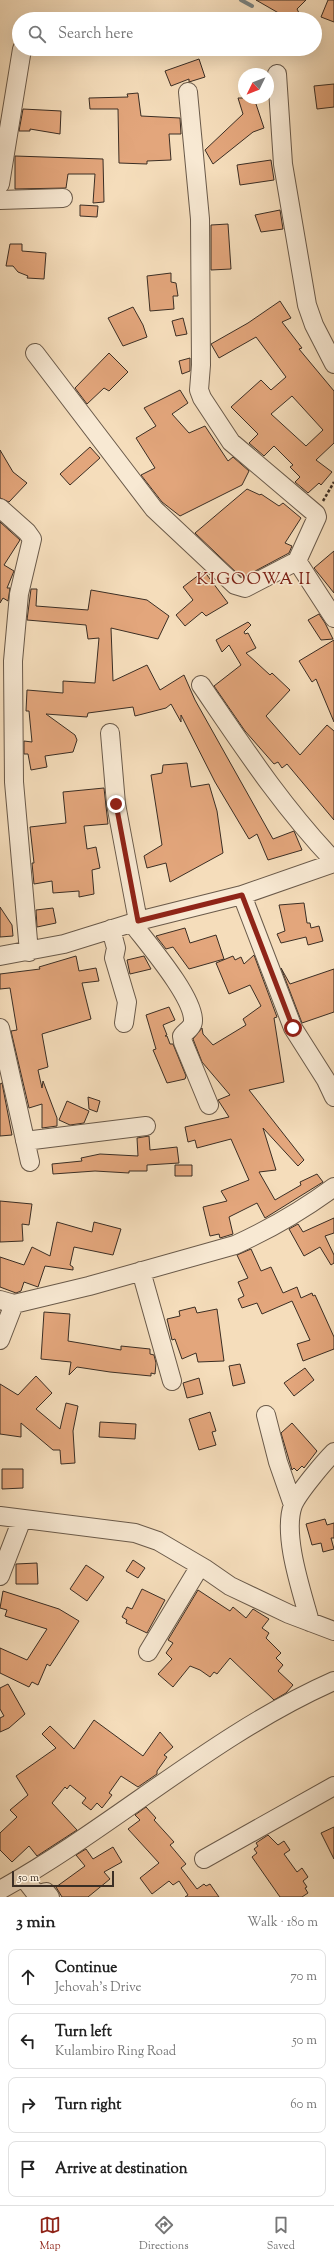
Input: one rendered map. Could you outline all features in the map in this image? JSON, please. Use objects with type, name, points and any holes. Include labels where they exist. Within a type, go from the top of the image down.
[{"type":"street","points":[[0,184],[21,56]]},
{"type":"street","points":[[277,74],[282,164],[307,305],[314,325],[334,364]]},
{"type":"street","points":[[35,353],[154,509],[235,585],[245,588],[297,562],[317,517],[316,514],[231,442],[202,398],[199,390],[201,365],[200,219],[188,92]]},
{"type":"street","points":[[0,200],[63,198]]},
{"type":"street","points":[[0,508],[27,532],[32,539],[6,647],[7,781],[29,952]]},
{"type":"street","points":[[297,562],[334,618]]},
{"type":"street","points":[[0,956],[29,952],[135,922],[242,895],[334,862],[303,829],[266,781],[201,685]]},
{"type":"street","points":[[110,733],[116,804],[135,922],[187,1000],[193,1020],[192,1025],[182,1036],[183,1042],[209,1106]]},
{"type":"street","points":[[242,895],[293,1028],[326,1080],[334,1097]]},
{"type":"street","points":[[111,929],[116,948],[114,958],[127,1002],[124,1023]]},
{"type":"street","points":[[0,1028],[30,1162]]},
{"type":"street","points":[[26,1141],[146,1126]]},
{"type":"street","points":[[0,1340],[7,1302],[141,1271],[235,1245],[264,1231],[317,1200],[334,1187]]},
{"type":"street","points":[[141,1271],[172,1381]]},
{"type":"street","points":[[266,1415],[278,1462],[293,1505],[291,1523],[293,1555],[310,1622]]},
{"type":"street","points":[[293,1505],[321,1465],[334,1452]]},
{"type":"street","points":[[0,1516],[134,1533],[158,1541],[230,1586],[310,1622],[334,1631]]},
{"type":"street","points":[[0,1576],[22,1519]]},
{"type":"street","points":[[148,1652],[200,1566]]},
{"type":"street","points":[[0,1890],[95,1831],[229,1739],[274,1711],[334,1681]]},
{"type":"street","points":[[204,1859],[334,1786]]},
{"type":"street","points":[[23,1877],[37,1895],[46,1892],[50,1897]]},
{"type":"path","points":[[316,514],[334,482]]},
{"type":"building","points":[[256,0],[306,0],[297,9],[298,12],[277,12]]},
{"type":"building","points":[[328,0],[334,0],[334,22],[322,17]]},
{"type":"building","points":[[199,59],[205,77],[189,82],[189,79],[171,86],[165,71]]},
{"type":"building","points":[[334,84],[334,107],[317,109],[314,86]]},
{"type":"building","points":[[138,93],[141,116],[180,118],[181,134],[169,134],[171,160],[147,161],[147,164],[119,163],[118,109],[90,109],[89,98],[128,97],[127,94]]},
{"type":"building","points":[[240,104],[256,104],[264,128],[253,132],[213,164],[205,150],[243,114]]},
{"type":"building","points":[[23,109],[61,111],[60,134],[30,129],[30,131],[19,131]]},
{"type":"building","points":[[15,156],[103,159],[104,202],[93,203],[95,174],[68,174],[66,188],[15,189]]},
{"type":"building","points":[[271,160],[274,180],[240,185],[237,165]]},
{"type":"building","points":[[80,205],[98,206],[97,217],[80,216]]},
{"type":"building","points":[[280,210],[283,229],[261,232],[255,215]]},
{"type":"building","points":[[228,224],[231,269],[211,270],[211,225]]},
{"type":"building","points":[[10,244],[22,244],[22,251],[46,253],[44,279],[27,278],[28,276],[18,272],[13,266],[6,266]]},
{"type":"building","points":[[171,273],[171,282],[176,283],[178,296],[173,296],[174,309],[150,311],[147,276]]},
{"type":"building","points":[[280,301],[291,318],[282,322],[302,348],[299,349],[334,391],[334,443],[316,460],[332,472],[321,485],[319,483],[308,493],[295,482],[300,477],[290,467],[293,465],[274,446],[264,456],[249,443],[258,434],[231,407],[261,380],[271,390],[286,377],[256,337],[219,358],[211,344],[248,323]],"holes":[[[292,396],[323,430],[306,446],[271,414]]]},
{"type":"building","points":[[133,307],[143,325],[147,337],[123,346],[108,318]]},
{"type":"building","points":[[183,318],[187,334],[176,336],[172,321]]},
{"type":"building","points":[[109,353],[128,372],[109,391],[104,388],[87,404],[75,388]]},
{"type":"building","points":[[190,358],[190,371],[182,374],[179,361]]},
{"type":"building","points":[[180,390],[188,403],[172,414],[189,433],[205,426],[228,461],[233,457],[249,471],[242,485],[180,516],[162,502],[141,475],[155,468],[136,438],[156,426],[144,408]]},
{"type":"building","points":[[90,447],[100,458],[70,485],[60,474]]},
{"type":"building","points":[[0,450],[13,472],[27,483],[9,502],[0,498]]},
{"type":"building","points":[[247,489],[260,495],[261,494],[279,506],[283,503],[301,518],[285,543],[292,546],[289,553],[244,577],[240,576],[195,533]]},
{"type":"building","points":[[0,522],[20,540],[4,565],[14,571],[7,588],[10,588],[8,601],[3,598],[0,603]]},
{"type":"building","points":[[334,551],[334,593],[314,568]]},
{"type":"building","points":[[204,571],[228,603],[206,616],[202,612],[185,626],[176,615],[193,600],[183,587]]},
{"type":"building","points":[[31,589],[37,589],[36,606],[88,610],[91,590],[147,600],[169,616],[158,639],[111,628],[113,681],[147,665],[160,690],[184,675],[195,700],[273,839],[294,831],[302,850],[268,860],[257,834],[249,839],[215,782],[181,715],[181,722],[171,704],[166,708],[135,716],[133,707],[88,713],[87,717],[46,714],[75,735],[77,740],[73,752],[45,756],[47,767],[31,770],[28,754],[24,754],[24,741],[32,742],[29,711],[26,711],[27,690],[63,693],[63,681],[95,683],[99,638],[88,639],[86,625],[27,620]]},
{"type":"building","points":[[319,614],[333,639],[321,640],[308,620]]},
{"type":"building","points":[[248,622],[251,625],[244,632],[245,634],[248,633],[256,648],[246,653],[270,675],[272,673],[290,690],[266,716],[300,755],[327,725],[334,731],[334,820],[287,764],[282,768],[278,762],[274,764],[245,731],[214,686],[241,665],[229,645],[222,652],[216,640]]},
{"type":"building","points":[[334,640],[334,722],[316,679],[312,682],[299,661]]},
{"type":"building","points":[[187,763],[191,787],[209,784],[217,811],[223,853],[170,882],[166,863],[147,868],[144,856],[162,845],[151,775],[162,773],[163,765]]},
{"type":"building","points":[[104,788],[108,824],[84,826],[87,849],[96,847],[100,868],[92,870],[94,894],[79,897],[79,891],[53,893],[52,881],[34,884],[32,863],[34,863],[30,827],[66,823],[63,792]]},
{"type":"building","points":[[304,903],[307,923],[310,923],[311,928],[319,926],[323,941],[308,945],[306,937],[281,943],[277,934],[285,931],[279,905]]},
{"type":"building","points":[[0,907],[12,925],[13,936],[0,937]]},
{"type":"building","points":[[53,908],[56,923],[37,927],[36,910]]},
{"type":"building","points":[[185,928],[190,943],[216,935],[224,959],[189,969],[173,947],[166,949],[156,936]]},
{"type":"building","points":[[254,955],[277,1017],[274,1018],[284,1082],[249,1090],[304,1160],[298,1166],[263,1128],[276,1170],[259,1172],[275,1200],[301,1185],[300,1182],[317,1174],[323,1182],[265,1218],[257,1203],[229,1217],[233,1234],[220,1238],[219,1234],[210,1236],[203,1207],[227,1201],[221,1191],[249,1180],[231,1139],[197,1148],[195,1140],[188,1142],[185,1127],[229,1117],[218,1100],[230,1095],[202,1062],[193,1039],[202,1028],[203,1034],[213,1045],[246,1025],[243,1019],[261,1006],[250,985],[229,994],[216,963],[233,956],[235,960],[241,957],[244,964]]},
{"type":"building","points":[[76,956],[79,971],[96,968],[99,981],[82,983],[91,1019],[42,1034],[48,1067],[38,1070],[42,1088],[43,1081],[57,1118],[57,1126],[42,1128],[42,1104],[29,1108],[11,1031],[17,1030],[10,988],[0,989],[0,974],[40,969],[39,967]]},
{"type":"building","points":[[144,956],[151,969],[130,974],[127,960]]},
{"type":"building","points":[[281,968],[290,984],[334,969],[334,1012],[302,1023]]},
{"type":"building","points":[[169,1007],[175,1020],[163,1025],[167,1035],[165,1036],[167,1036],[170,1044],[173,1044],[186,1076],[185,1079],[167,1083],[153,1050],[156,1049],[146,1015]]},
{"type":"building","points":[[2,1083],[12,1135],[0,1136],[0,1084]]},
{"type":"building","points":[[88,1097],[100,1101],[97,1112],[89,1109]]},
{"type":"building","points":[[67,1101],[89,1111],[84,1123],[70,1125],[59,1120]]},
{"type":"building","points":[[149,1136],[150,1150],[177,1147],[179,1163],[147,1165],[147,1171],[129,1171],[129,1173],[95,1171],[53,1174],[52,1164],[82,1161],[81,1158],[100,1154],[138,1156],[137,1138]]},
{"type":"building","points":[[175,1165],[192,1165],[192,1176],[175,1176]]},
{"type":"building","points":[[0,1201],[32,1204],[29,1225],[22,1224],[23,1241],[0,1242]]},
{"type":"building","points":[[334,1218],[334,1233],[325,1236],[334,1255],[334,1263],[331,1265],[320,1247],[304,1256],[289,1229],[298,1224],[303,1232]]},
{"type":"building","points":[[57,1222],[92,1232],[94,1222],[121,1229],[113,1255],[74,1247],[70,1265],[73,1267],[73,1270],[45,1266],[38,1287],[24,1282],[21,1291],[16,1293],[0,1287],[0,1257],[24,1265],[32,1247],[50,1256]]},
{"type":"building","points":[[251,1249],[261,1271],[271,1267],[283,1293],[297,1287],[301,1298],[312,1293],[313,1296],[315,1295],[334,1337],[334,1349],[303,1361],[297,1344],[310,1340],[292,1301],[262,1314],[257,1303],[242,1308],[238,1299],[244,1296],[238,1282],[248,1278],[237,1255]]},
{"type":"building","points":[[195,1307],[197,1313],[217,1309],[224,1361],[198,1362],[196,1353],[182,1359],[175,1339],[172,1340],[167,1319],[180,1316],[179,1311]]},
{"type":"building","points":[[44,1312],[70,1314],[68,1341],[121,1350],[121,1346],[150,1349],[150,1354],[154,1355],[156,1363],[155,1374],[151,1373],[151,1376],[77,1367],[69,1375],[71,1362],[41,1359]]},
{"type":"building","points":[[240,1364],[245,1383],[233,1386],[229,1366]]},
{"type":"building","points":[[305,1368],[314,1380],[294,1396],[284,1383]]},
{"type":"building","points":[[36,1376],[52,1393],[36,1409],[60,1429],[66,1403],[78,1406],[73,1431],[75,1463],[61,1464],[60,1450],[53,1450],[21,1423],[21,1437],[0,1434],[0,1384],[18,1395]]},
{"type":"building","points":[[199,1378],[203,1394],[187,1398],[183,1383]]},
{"type":"building","points":[[210,1412],[216,1431],[212,1432],[216,1445],[199,1450],[189,1419]]},
{"type":"building","points":[[100,1422],[136,1424],[135,1439],[99,1437]]},
{"type":"building","points":[[292,1423],[317,1451],[304,1468],[302,1466],[297,1471],[294,1468],[292,1470],[281,1433]]},
{"type":"building","points":[[2,1469],[23,1469],[23,1488],[2,1489]]},
{"type":"building","points":[[325,1519],[327,1525],[334,1523],[334,1538],[331,1538],[334,1549],[323,1552],[321,1543],[312,1545],[306,1524]]},
{"type":"building","points":[[133,1560],[145,1568],[138,1578],[126,1571]]},
{"type":"building","points":[[37,1563],[38,1584],[16,1584],[16,1564]]},
{"type":"building","points":[[86,1565],[104,1577],[87,1601],[70,1589]]},
{"type":"building","points":[[142,1589],[165,1600],[147,1633],[126,1623],[127,1620],[122,1617],[127,1607],[132,1609]]},
{"type":"building","points":[[198,1590],[230,1611],[233,1607],[246,1618],[253,1609],[269,1619],[262,1628],[269,1633],[266,1638],[281,1653],[276,1658],[283,1665],[278,1671],[293,1685],[286,1693],[274,1700],[230,1658],[217,1674],[214,1672],[210,1677],[200,1670],[190,1666],[173,1687],[158,1674],[172,1659],[166,1653],[173,1643],[168,1640]]},
{"type":"building","points":[[3,1591],[59,1609],[79,1621],[50,1666],[47,1664],[38,1685],[32,1682],[29,1687],[0,1673],[0,1648],[27,1660],[47,1629],[5,1616],[7,1610],[0,1608]]},
{"type":"building","points":[[8,1684],[25,1714],[9,1728],[0,1732],[0,1718],[4,1716],[0,1709],[0,1688]]},
{"type":"building","points":[[94,1720],[143,1756],[160,1732],[173,1747],[164,1755],[167,1757],[157,1771],[157,1774],[138,1787],[121,1776],[109,1793],[112,1795],[102,1808],[97,1803],[91,1810],[82,1803],[86,1798],[70,1785],[67,1789],[65,1787],[52,1803],[77,1830],[37,1856],[29,1846],[12,1862],[0,1850],[0,1833],[17,1817],[10,1810],[28,1795],[16,1776],[56,1748],[42,1734],[50,1726],[74,1749]]},
{"type":"building","points":[[146,1807],[156,1818],[154,1820],[174,1842],[170,1845],[186,1864],[181,1868],[197,1889],[204,1884],[206,1886],[210,1884],[219,1897],[185,1897],[188,1895],[179,1881],[173,1885],[169,1881],[152,1894],[140,1878],[159,1863],[128,1829],[140,1820],[135,1815]]},
{"type":"building","points":[[334,1827],[334,1859],[321,1833]]},
{"type":"building","points":[[268,1835],[278,1845],[284,1841],[290,1850],[284,1854],[297,1872],[302,1868],[308,1877],[303,1881],[307,1887],[305,1888],[308,1893],[302,1897],[280,1897],[252,1857],[257,1853],[254,1849],[258,1846],[256,1843]]},
{"type":"building","points":[[113,1847],[122,1862],[104,1872],[110,1879],[88,1897],[62,1897],[56,1887],[85,1866],[76,1855],[86,1849],[93,1859]]},
{"type":"waterway","points":[[241,0],[252,6]]},
{"type":"district","name":"KIGOOWA II","points":[[254,580]]},
{"type":"route","points":[[116,804],[138,921],[242,895],[293,1028]]}]
